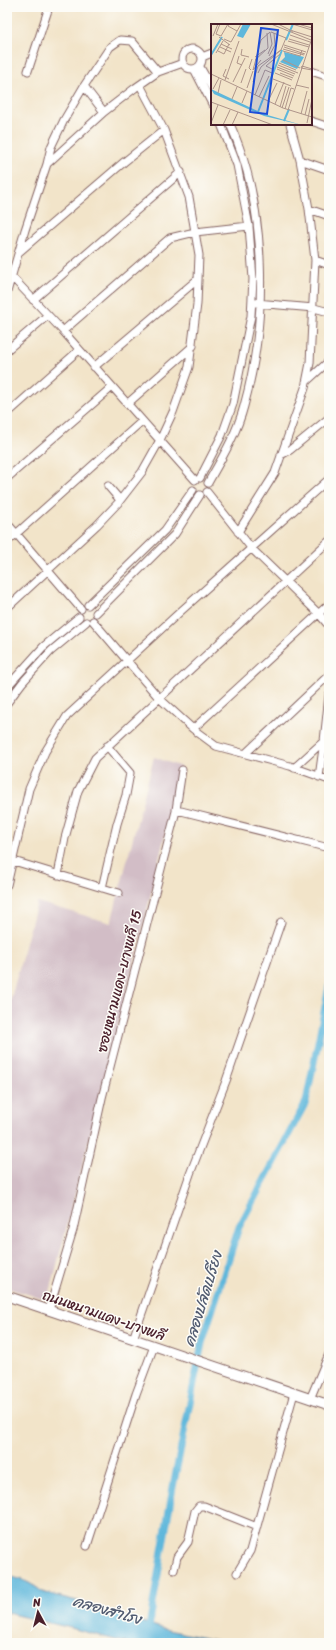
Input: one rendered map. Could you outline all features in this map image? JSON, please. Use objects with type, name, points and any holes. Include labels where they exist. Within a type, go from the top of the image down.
[{"type":"main road","name":"ถนนหนามแดง-บางพลี","points":[[7,1296],[329,1405]]},
{"type":"street","points":[[28,71],[49,7]]},
{"type":"street","points":[[7,292],[51,147],[84,86],[110,47],[120,40],[132,41],[158,72]]},
{"type":"street","points":[[197,68],[187,68],[183,63],[182,56],[186,51],[196,50],[202,57]]},
{"type":"street","points":[[211,53],[202,57],[197,68],[211,102]]},
{"type":"street","points":[[47,164],[104,112],[140,85],[158,72],[183,63]]},
{"type":"street","points":[[197,68],[211,87]]},
{"type":"street","points":[[312,71],[329,77]]},
{"type":"street","points":[[7,608],[97,525],[120,500],[142,472],[160,440],[173,412],[189,367],[193,346],[199,255],[189,197],[181,172],[164,130],[140,85]]},
{"type":"street","points":[[84,86],[104,112]]},
{"type":"street","points":[[312,121],[329,127]]},
{"type":"street","points":[[81,608],[88,605],[165,530],[193,490],[192,485],[197,479],[222,435],[233,404],[244,356],[252,302],[249,226],[237,165],[221,125]]},
{"type":"street","points":[[208,483],[230,443],[244,407],[255,356],[261,303],[261,279],[257,227],[244,164],[230,125]]},
{"type":"street","points":[[238,532],[275,473],[306,382],[310,363],[314,308],[315,260],[309,209],[300,160],[290,125]]},
{"type":"street","points":[[18,253],[124,162],[164,130]]},
{"type":"street","points":[[300,160],[329,170]]},
{"type":"street","points":[[33,300],[181,172]]},
{"type":"street","points":[[309,209],[329,216]]},
{"type":"street","points":[[63,331],[170,238],[195,232],[249,226]]},
{"type":"street","points":[[315,260],[329,265]]},
{"type":"street","points":[[7,703],[22,682],[51,651],[90,622],[96,613],[175,534],[200,495],[207,492],[210,486],[205,479],[197,479],[160,440],[63,331],[12,277]]},
{"type":"street","points":[[94,367],[198,279]]},
{"type":"street","points":[[252,302],[314,308],[329,312]]},
{"type":"street","points":[[7,350],[48,315]]},
{"type":"street","points":[[127,404],[193,346]]},
{"type":"street","points":[[7,414],[79,350]]},
{"type":"street","points":[[306,382],[329,361]]},
{"type":"street","points":[[7,478],[112,387]]},
{"type":"street","points":[[281,455],[290,450],[329,418]]},
{"type":"street","points":[[7,542],[142,420]]},
{"type":"street","points":[[7,886],[10,860],[29,789],[44,752],[67,716],[181,611],[329,479]]},
{"type":"street","points":[[108,486],[120,500]]},
{"type":"street","points":[[193,490],[200,495]]},
{"type":"street","points":[[207,492],[252,549],[319,614],[329,626]]},
{"type":"street","points":[[7,524],[81,608]]},
{"type":"street","points":[[58,875],[65,838],[78,791],[95,758],[329,541]]},
{"type":"street","points":[[193,730],[329,604]]},
{"type":"street","points":[[88,605],[94,608],[96,613]]},
{"type":"street","points":[[7,687],[9,679],[43,647],[79,617],[81,608]]},
{"type":"street","points":[[79,617],[82,621],[90,622],[128,660],[159,698],[193,730],[216,746],[246,753],[329,780]]},
{"type":"street","points":[[246,753],[329,675]]},
{"type":"street","points":[[319,777],[329,695]]},
{"type":"street","points":[[294,768],[324,741]]},
{"type":"street","points":[[102,888],[117,824],[126,796],[130,773],[107,746]]},
{"type":"street","name":"ซอยหนามแดง-บางพลี 15","points":[[49,1310],[73,1230],[104,1091],[176,810],[182,770]]},
{"type":"street","points":[[176,810],[329,848]]},
{"type":"street","points":[[10,860],[119,893]]},
{"type":"street","points":[[133,1339],[187,1181],[226,1081],[281,922]]},
{"type":"street","points":[[87,1546],[136,1394],[154,1346]]},
{"type":"street","points":[[310,1399],[329,1353]]},
{"type":"street","points":[[237,1573],[250,1551],[294,1393]]},
{"type":"street","points":[[174,1570],[177,1557],[188,1542],[195,1511],[199,1506],[204,1506],[257,1527]]},
{"type":"shaded area","points":[[154,757],[181,767],[143,927],[48,1300],[7,1288],[7,1013],[37,902],[111,923]]},
{"type":"water","points":[[7,1576],[26,1581],[42,1592],[85,1603],[168,1630],[229,1643],[127,1643],[7,1613]]},
{"type":"waterway","name":"คลองปลัดเปรียง","points":[[148,1633],[173,1487],[202,1343],[239,1227],[306,1102],[329,987]]},
{"type":"water label","name":"คลองสำโรง","points":[[107,1610]]}]
